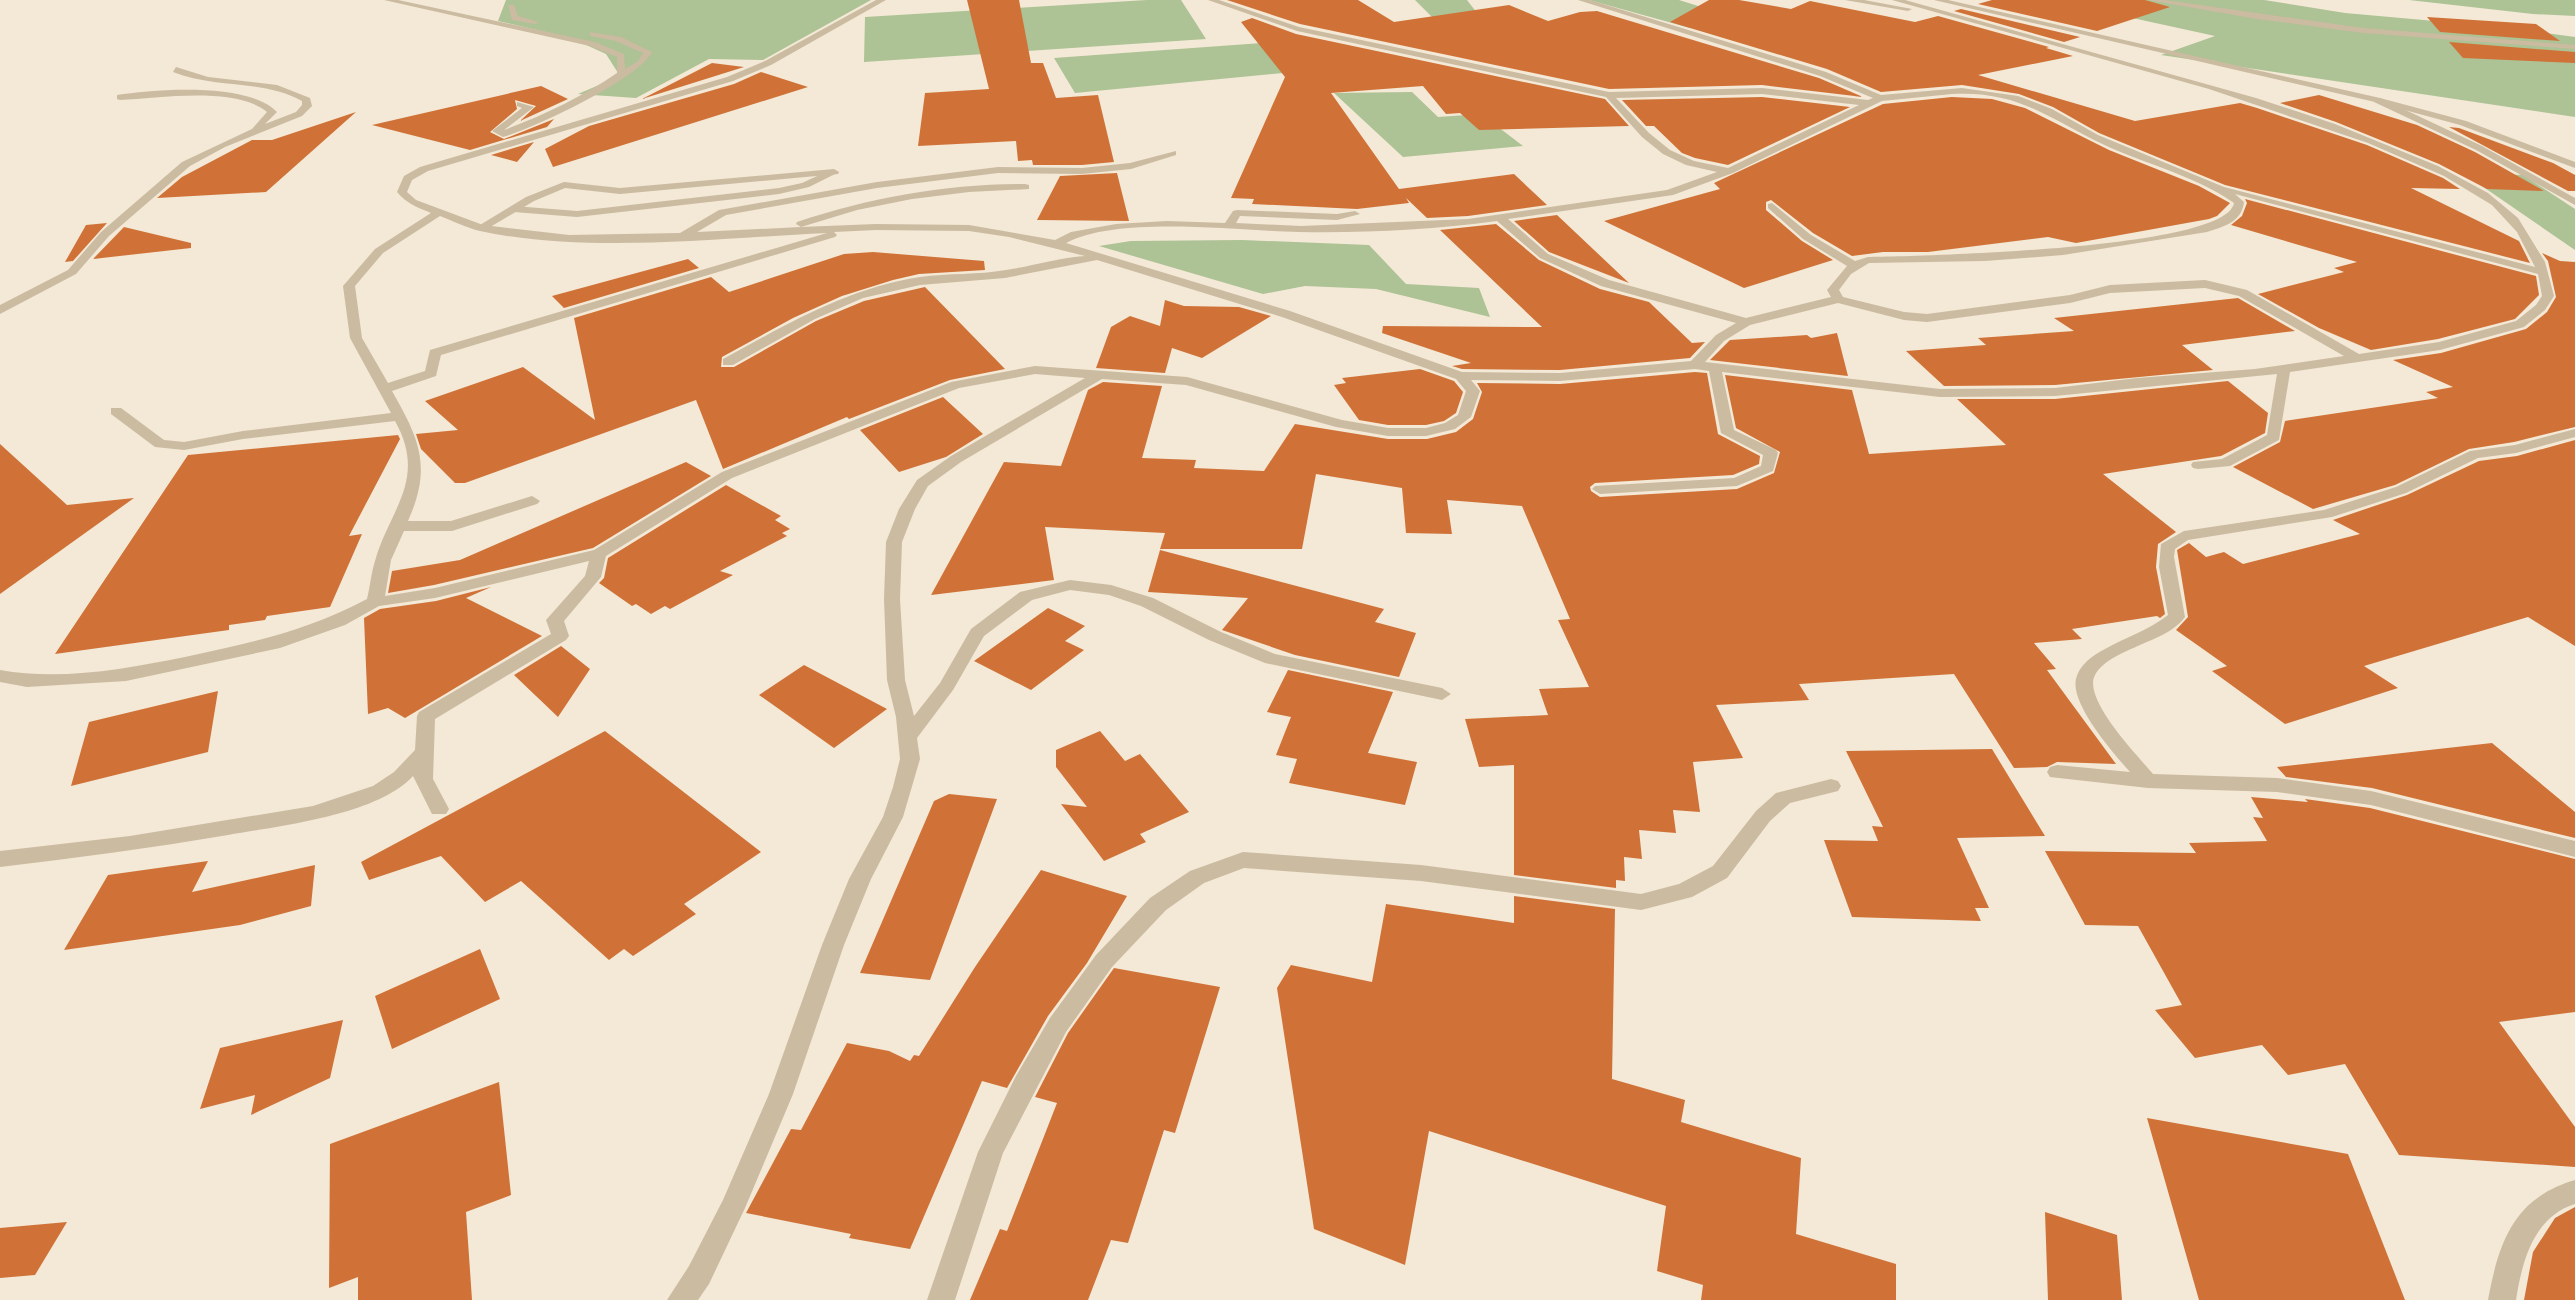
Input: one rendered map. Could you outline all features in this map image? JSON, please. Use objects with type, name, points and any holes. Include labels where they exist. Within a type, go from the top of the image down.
[{"type":"street","points":[[388,0],[609,49],[621,56],[621,74]]},
{"type":"street","points":[[882,0],[768,63],[730,79],[466,154],[424,169],[408,178],[402,192],[412,202],[481,228],[569,239],[854,228],[968,228],[1056,244],[1106,258],[1286,314],[1461,376],[1560,377],[1695,365],[1940,393],[2055,392],[2284,369],[2440,346],[2520,324],[2540,307],[2548,296],[2542,272],[2523,230],[2505,211],[2474,188],[2424,163],[2307,116],[1896,0]]},
{"type":"street","points":[[1212,0],[1297,29],[1609,95],[1762,92],[1868,103]]},
{"type":"street","points":[[1582,0],[1823,74],[1880,98]]},
{"type":"street","points":[[1849,0],[1959,16]]},
{"type":"street","points":[[1938,0],[2377,100],[2463,123],[2575,164]]},
{"type":"street","points":[[2152,0],[2235,15],[2330,26],[2575,47]]},
{"type":"street","points":[[483,142],[548,116],[639,64],[648,52],[618,39],[515,18],[511,6]]},
{"type":"street","points":[[0,310],[72,272],[105,234],[174,172],[247,134],[299,114],[307,106],[307,100],[285,90],[203,81],[176,70]]},
{"type":"street","points":[[1056,244],[1075,234],[1116,226],[1167,224],[1390,227],[1499,217],[1669,193],[1729,171],[1880,98],[1961,91],[2006,97],[2049,111],[2095,137],[2216,186],[2542,272]]},
{"type":"street","points":[[1609,95],[1655,142],[1670,152],[1689,162],[1729,171]]},
{"type":"street","points":[[120,97],[240,96],[268,105],[272,112],[267,119],[247,134]]},
{"type":"street","points":[[2377,100],[2479,148],[2575,202]]},
{"type":"street","points":[[466,154],[529,107],[520,104]]},
{"type":"street","points":[[684,235],[723,212],[877,185],[998,170],[1082,171],[1131,166],[1173,153]]},
{"type":"street","points":[[481,228],[530,199],[564,186],[620,191],[834,172],[806,186],[765,193],[577,214],[514,209]]},
{"type":"street","points":[[781,231],[824,216],[883,202],[985,186],[1025,187]]},
{"type":"street","points":[[1838,299],[1833,289],[1841,275],[1854,265],[1868,260],[2055,252],[2153,239],[2204,229],[2233,216],[2239,208],[2239,202],[2216,186]]},
{"type":"street","points":[[1772,206],[1807,237],[1854,265]]},
{"type":"street","points":[[375,602],[383,560],[413,493],[414,458],[400,416],[356,338],[349,286],[380,251],[438,213]]},
{"type":"street","points":[[1229,226],[1237,214],[1337,218],[1355,214]]},
{"type":"street","points":[[1499,217],[1544,256],[1605,283],[1746,322]]},
{"type":"street","points":[[385,389],[431,373],[435,353],[854,228]]},
{"type":"street","points":[[728,362],[811,316],[859,295],[892,286],[1004,274],[1062,261],[1106,258]]},
{"type":"street","points":[[1695,365],[1720,338],[1746,322],[1838,299],[1904,316],[1936,317],[2070,299],[2110,289],[2204,284],[2243,293],[2358,359]]},
{"type":"street","points":[[1600,489],[1737,482],[1768,468],[1771,453],[1728,433],[1715,368]]},
{"type":"street","points":[[2198,465],[2225,463],[2274,438],[2284,369]]},
{"type":"street","points":[[0,676],[27,681],[126,675],[274,644],[339,621],[375,602],[435,593],[598,554],[727,475],[956,384],[1035,370],[1187,381],[1340,424],[1401,432],[1426,432],[1450,426],[1464,417],[1473,391],[1461,376]]},
{"type":"street","points":[[681,1300],[699,1275],[732,1208],[781,1094],[807,1014],[860,879],[893,817],[910,759],[896,680],[892,599],[894,542],[907,509],[922,483],[1102,373]]},
{"type":"street","points":[[116,411],[160,444],[184,446],[243,435],[400,416]]},
{"type":"street","points":[[2148,781],[2087,700],[2083,684],[2091,668],[2107,655],[2164,628],[2177,617],[2176,601],[2164,565],[2167,547],[2184,536],[2327,514],[2401,490],[2475,454],[2516,449],[2575,433]]},
{"type":"street","points":[[398,526],[452,526],[532,501]]},
{"type":"street","points":[[439,809],[423,779],[426,716],[560,636],[555,620],[593,577],[598,554]]},
{"type":"street","points":[[907,738],[947,687],[977,633],[1026,596],[1070,585],[1111,590],[1147,602],[1214,636],[1271,659],[1442,694]]},
{"type":"street","points":[[0,859],[119,845],[260,824],[314,813],[380,791],[401,777],[425,751]]},
{"type":"street","points":[[2057,772],[2148,781],[2277,785],[2371,798],[2575,849]]},
{"type":"street","points":[[941,1300],[991,1152],[1025,1083],[1058,1025],[1104,961],[1158,904],[1197,877],[1243,860],[1421,873],[1641,902],[1685,891],[1720,872],[1763,816],[1783,798],[1831,786]]},
{"type":"street","points":[[2502,1300],[2514,1253],[2526,1223],[2543,1205],[2563,1194],[2575,1192]]},
{"type":"green space","points":[[506,0],[871,0],[763,60],[709,59],[636,98],[578,94],[620,76],[606,54],[571,38],[498,21]]},
{"type":"green space","points":[[1181,0],[1206,39],[864,62],[865,17]]},
{"type":"green space","points":[[1415,0],[1467,0],[1477,13],[1433,18]]},
{"type":"green space","points":[[1589,0],[1679,0],[1730,16],[1690,28]]},
{"type":"green space","points":[[2083,0],[2264,0],[2345,13],[2502,27],[2575,37],[2575,117],[2161,55],[2215,36],[2073,5]]},
{"type":"green space","points":[[2409,0],[2575,0],[2575,16],[2533,14]]},
{"type":"green space","points":[[1262,43],[1283,73],[1075,93],[1054,58]]},
{"type":"green space","points":[[1412,92],[1438,117],[1481,114],[1523,146],[1403,157],[1334,93]]},
{"type":"green space","points":[[2463,173],[2523,175],[2575,209],[2575,250]]},
{"type":"green space","points":[[1242,240],[1369,245],[1406,284],[1479,288],[1490,317],[1376,289],[1305,286],[1263,294],[1099,246],[1131,241]]},
{"type":"building","points":[[967,0],[1019,0],[1031,63],[1043,63],[1056,98],[1098,95],[1114,162],[1033,165],[1032,160],[1018,161],[1016,141],[918,146],[925,93],[989,89]]},
{"type":"building","points":[[1227,0],[1358,0],[1394,22],[1509,5],[1548,21],[1580,12],[1597,11],[1819,78],[1863,97],[1762,85],[1609,89],[1300,24]]},
{"type":"building","points":[[1709,0],[1739,0],[1791,9],[1810,1],[1915,22],[1938,16],[2049,47],[2046,48],[2073,56],[1978,75],[2135,121],[2240,103],[2257,108],[2367,145],[2443,178],[2460,189],[2411,188],[2519,241],[2530,263],[2225,185],[2099,133],[2053,107],[2019,94],[1962,85],[1881,92],[1827,69],[1670,22]]},
{"type":"building","points":[[1992,0],[2145,0],[2170,7],[2097,31],[1978,4]]},
{"type":"building","points":[[1961,9],[2080,37],[2064,42],[1954,11]]},
{"type":"building","points":[[2427,17],[2536,24],[2560,41],[2440,32]]},
{"type":"building","points":[[1252,18],[1296,34],[1605,99],[1629,126],[1479,130],[1460,113],[1446,114],[1423,86],[1331,93],[1399,189],[1514,174],[1547,205],[1468,216],[1427,218],[1406,198],[1409,203],[1357,209],[1252,204],[1254,199],[1231,198],[1285,77],[1241,22]]},
{"type":"building","points":[[2449,42],[2575,52],[2575,63],[2463,58]]},
{"type":"building","points":[[712,63],[744,67],[642,99]]},
{"type":"building","points":[[761,72],[808,87],[553,167],[545,149],[589,126],[734,84]]},
{"type":"building","points":[[541,86],[568,99],[520,121],[536,106],[515,100],[517,109],[490,132],[504,139],[554,119],[547,127],[470,150],[372,125]]},
{"type":"building","points":[[2319,95],[2417,125],[2475,152],[2544,191],[2487,189],[2439,164],[2336,122],[2280,103]]},
{"type":"building","points":[[1762,97],[1850,107],[1728,165],[1682,153],[1654,126],[1646,126],[1622,100]]},
{"type":"building","points":[[1952,97],[1992,99],[2025,108],[2109,150],[2199,186],[2230,203],[2217,216],[2209,219],[2076,243],[2048,237],[1928,252],[1883,252],[1852,256],[1813,233],[1771,200],[1766,202],[1766,210],[1802,241],[1833,260],[1744,288],[1604,221],[1720,189],[1714,183],[1883,104]]},
{"type":"building","points":[[356,112],[266,192],[157,198],[182,177],[252,140],[272,140]]},
{"type":"building","points":[[2449,127],[2459,128],[2553,163],[2575,175],[2575,191],[2568,191]]},
{"type":"building","points":[[534,142],[517,162],[491,155]]},
{"type":"building","points":[[1117,173],[1129,221],[1037,220],[1060,176]]},
{"type":"building","points":[[2245,199],[2536,276],[2539,295],[2515,319],[2438,339],[2371,350],[2319,328],[2258,294],[2344,272],[2334,268],[2357,262],[2231,225],[2242,216],[2247,203]]},
{"type":"building","points":[[1557,215],[1629,283],[1549,252],[1514,221]]},
{"type":"building","points":[[107,223],[73,261],[65,262],[86,225]]},
{"type":"building","points":[[1496,224],[1539,260],[1600,289],[1649,302],[1692,343],[1705,342],[1690,358],[1560,370],[1462,369],[1452,366],[1471,363],[1382,333],[1383,326],[1542,327],[1440,230]]},
{"type":"building","points":[[124,227],[191,243],[191,248],[93,259]]},
{"type":"building","points":[[873,252],[984,261],[985,270],[919,274],[842,296],[793,318],[722,357],[721,367],[734,367],[816,321],[864,301],[925,287],[1005,369],[950,380],[849,419],[847,417],[723,469],[696,400],[465,483],[455,483],[421,449],[416,434],[458,430],[425,401],[523,367],[595,420],[574,318],[711,277],[729,292],[844,254]]},
{"type":"building","points":[[2542,253],[2560,261],[2575,262],[2575,427],[2514,442],[2469,449],[2395,485],[2313,509],[2233,467],[2280,442],[2285,421],[2438,398],[2426,392],[2453,387],[2393,360],[2441,353],[2526,329],[2547,312],[2556,297],[2548,261]]},
{"type":"building","points":[[688,259],[699,268],[564,308],[552,296]]},
{"type":"building","points":[[2238,298],[2295,331],[2182,345],[2213,370],[2055,385],[1944,386],[1906,351],[1986,345],[1978,338],[2074,331],[2054,318]]},
{"type":"building","points":[[1165,300],[1184,306],[1239,307],[1271,316],[1202,358],[1172,348],[1165,373],[1096,368],[1111,327],[1130,316],[1160,326]]},
{"type":"building","points":[[1837,333],[1848,376],[1710,360],[1730,340],[1807,335],[1811,338]]},
{"type":"building","points":[[1420,369],[1454,381],[1463,392],[1456,413],[1444,421],[1426,425],[1388,425],[1359,420],[1334,385],[1346,383],[1342,378]]},
{"type":"building","points":[[1707,373],[1718,434],[1760,456],[1759,464],[1733,475],[1595,483],[1590,487],[1591,491],[1600,497],[1737,489],[1774,473],[1780,452],[1736,428],[1725,375],[1852,390],[1869,454],[2006,445],[1957,399],[2055,399],[2228,381],[2268,413],[2265,433],[2221,456],[2103,474],[2176,532],[2158,544],[2156,567],[2165,614],[2160,618],[2157,616],[2072,629],[2082,639],[2034,643],[2056,669],[2047,670],[2116,764],[2057,762],[2047,767],[2014,768],[1954,674],[1799,684],[1809,700],[1716,705],[1743,758],[1693,762],[1700,812],[1673,810],[1676,833],[1639,830],[1642,859],[1624,857],[1625,881],[1616,880],[1616,888],[1514,875],[1514,765],[1479,767],[1465,719],[1548,715],[1539,689],[1589,687],[1558,620],[1570,619],[1522,506],[1447,500],[1452,534],[1406,533],[1402,488],[1316,474],[1302,549],[1160,549],[1165,533],[1045,527],[1054,580],[931,595],[1004,462],[1061,466],[1088,390],[1103,382],[1162,386],[1142,458],[1196,460],[1194,468],[1264,471],[1295,424],[1388,439],[1427,439],[1456,432],[1473,419],[1482,392],[1477,383],[1560,384]]},
{"type":"building","points":[[943,397],[983,434],[946,457],[899,472],[860,430]]},
{"type":"building","points":[[398,435],[400,439],[349,536],[362,534],[330,607],[267,616],[265,620],[229,625],[229,630],[55,654],[188,455]]},
{"type":"building","points":[[2575,440],[2575,646],[2528,617],[2364,666],[2398,688],[2285,724],[2212,671],[2227,666],[2176,630],[2188,617],[2177,550],[2189,543],[2206,557],[2224,552],[2243,564],[2360,534],[2333,520],[2407,495],[2479,461],[2517,456]]},
{"type":"building","points":[[0,444],[67,505],[134,498],[0,594]]},
{"type":"building","points":[[686,462],[711,476],[593,548],[388,593],[392,571],[460,560]]},
{"type":"building","points":[[726,485],[781,516],[775,520],[790,529],[782,533],[787,536],[720,571],[733,575],[670,609],[665,606],[651,614],[636,604],[632,606],[599,583],[604,578],[608,558]]},
{"type":"building","points":[[1160,550],[1384,609],[1375,622],[1416,633],[1399,677],[1295,655],[1222,630],[1248,598],[1148,592]]},
{"type":"building","points":[[491,587],[466,598],[542,636],[405,718],[388,708],[368,714],[364,618],[380,609],[436,601]]},
{"type":"building","points":[[1048,608],[1085,626],[1065,641],[1084,650],[1031,690],[974,661]]},
{"type":"building","points":[[561,646],[590,669],[558,717],[514,675]]},
{"type":"building","points":[[804,665],[887,709],[834,748],[759,695]]},
{"type":"building","points":[[1288,670],[1393,692],[1368,753],[1417,762],[1405,805],[1289,783],[1297,759],[1276,755],[1291,717],[1267,712]]},
{"type":"building","points":[[218,691],[208,752],[71,786],[89,722]]},
{"type":"building","points":[[605,731],[761,852],[684,904],[696,914],[633,956],[624,949],[609,960],[521,881],[485,902],[441,856],[369,880],[361,862]]},
{"type":"building","points":[[1100,731],[1125,761],[1140,754],[1189,812],[1140,834],[1146,842],[1104,861],[1061,804],[1087,807],[1056,767],[1056,750]]},
{"type":"building","points":[[2492,743],[2575,812],[2575,838],[2372,788],[2286,777],[2277,767]]},
{"type":"building","points":[[1992,749],[2045,836],[1957,838],[1989,908],[1975,908],[1981,921],[1852,917],[1824,840],[1878,841],[1872,826],[1883,827],[1846,751]]},
{"type":"building","points":[[949,794],[997,799],[930,980],[860,973],[934,801]]},
{"type":"building","points":[[2251,797],[2308,802],[2305,799],[2370,808],[2575,859],[2575,1012],[2499,1022],[2575,1127],[2575,1167],[2399,1155],[2345,1064],[2288,1075],[2262,1045],[2195,1058],[2155,1010],[2182,1005],[2138,926],[2085,925],[2045,851],[2196,853],[2189,843],[2267,841],[2253,817],[2263,818]]},
{"type":"building","points":[[208,861],[192,892],[315,865],[311,906],[240,925],[64,950],[108,875]]},
{"type":"building","points":[[1041,870],[1127,896],[1087,963],[1048,1016],[1007,1088],[982,1081],[910,1249],[849,1238],[851,1234],[746,1213],[791,1129],[801,1130],[847,1043],[889,1051],[910,1061],[914,1055],[919,1056]]},
{"type":"building","points":[[1514,896],[1615,909],[1612,1079],[1685,1100],[1681,1122],[1801,1158],[1796,1234],[1896,1264],[1896,1300],[1701,1300],[1703,1285],[1657,1271],[1666,1206],[1429,1131],[1405,1265],[1314,1229],[1277,988],[1291,965],[1372,982],[1386,904],[1514,923]]},
{"type":"building","points":[[480,949],[500,999],[392,1049],[375,996]]},
{"type":"building","points":[[1114,968],[1220,987],[1175,1133],[1164,1130],[1128,1243],[1111,1240],[1088,1300],[970,1300],[1000,1229],[1007,1231],[1057,1103],[1035,1097],[1068,1033]]},
{"type":"building","points":[[343,1020],[330,1078],[251,1115],[255,1095],[200,1109],[220,1048]]},
{"type":"building","points":[[499,1082],[511,1195],[466,1212],[472,1300],[358,1300],[358,1277],[329,1288],[330,1144]]},
{"type":"building","points":[[2147,1118],[2348,1154],[2405,1300],[2199,1300]]},
{"type":"building","points":[[2575,1207],[2575,1300],[2524,1300],[2533,1252],[2555,1218]]},
{"type":"building","points":[[2045,1212],[2117,1235],[2122,1300],[2048,1300]]},
{"type":"building","points":[[67,1222],[35,1275],[0,1278],[0,1228]]}]
